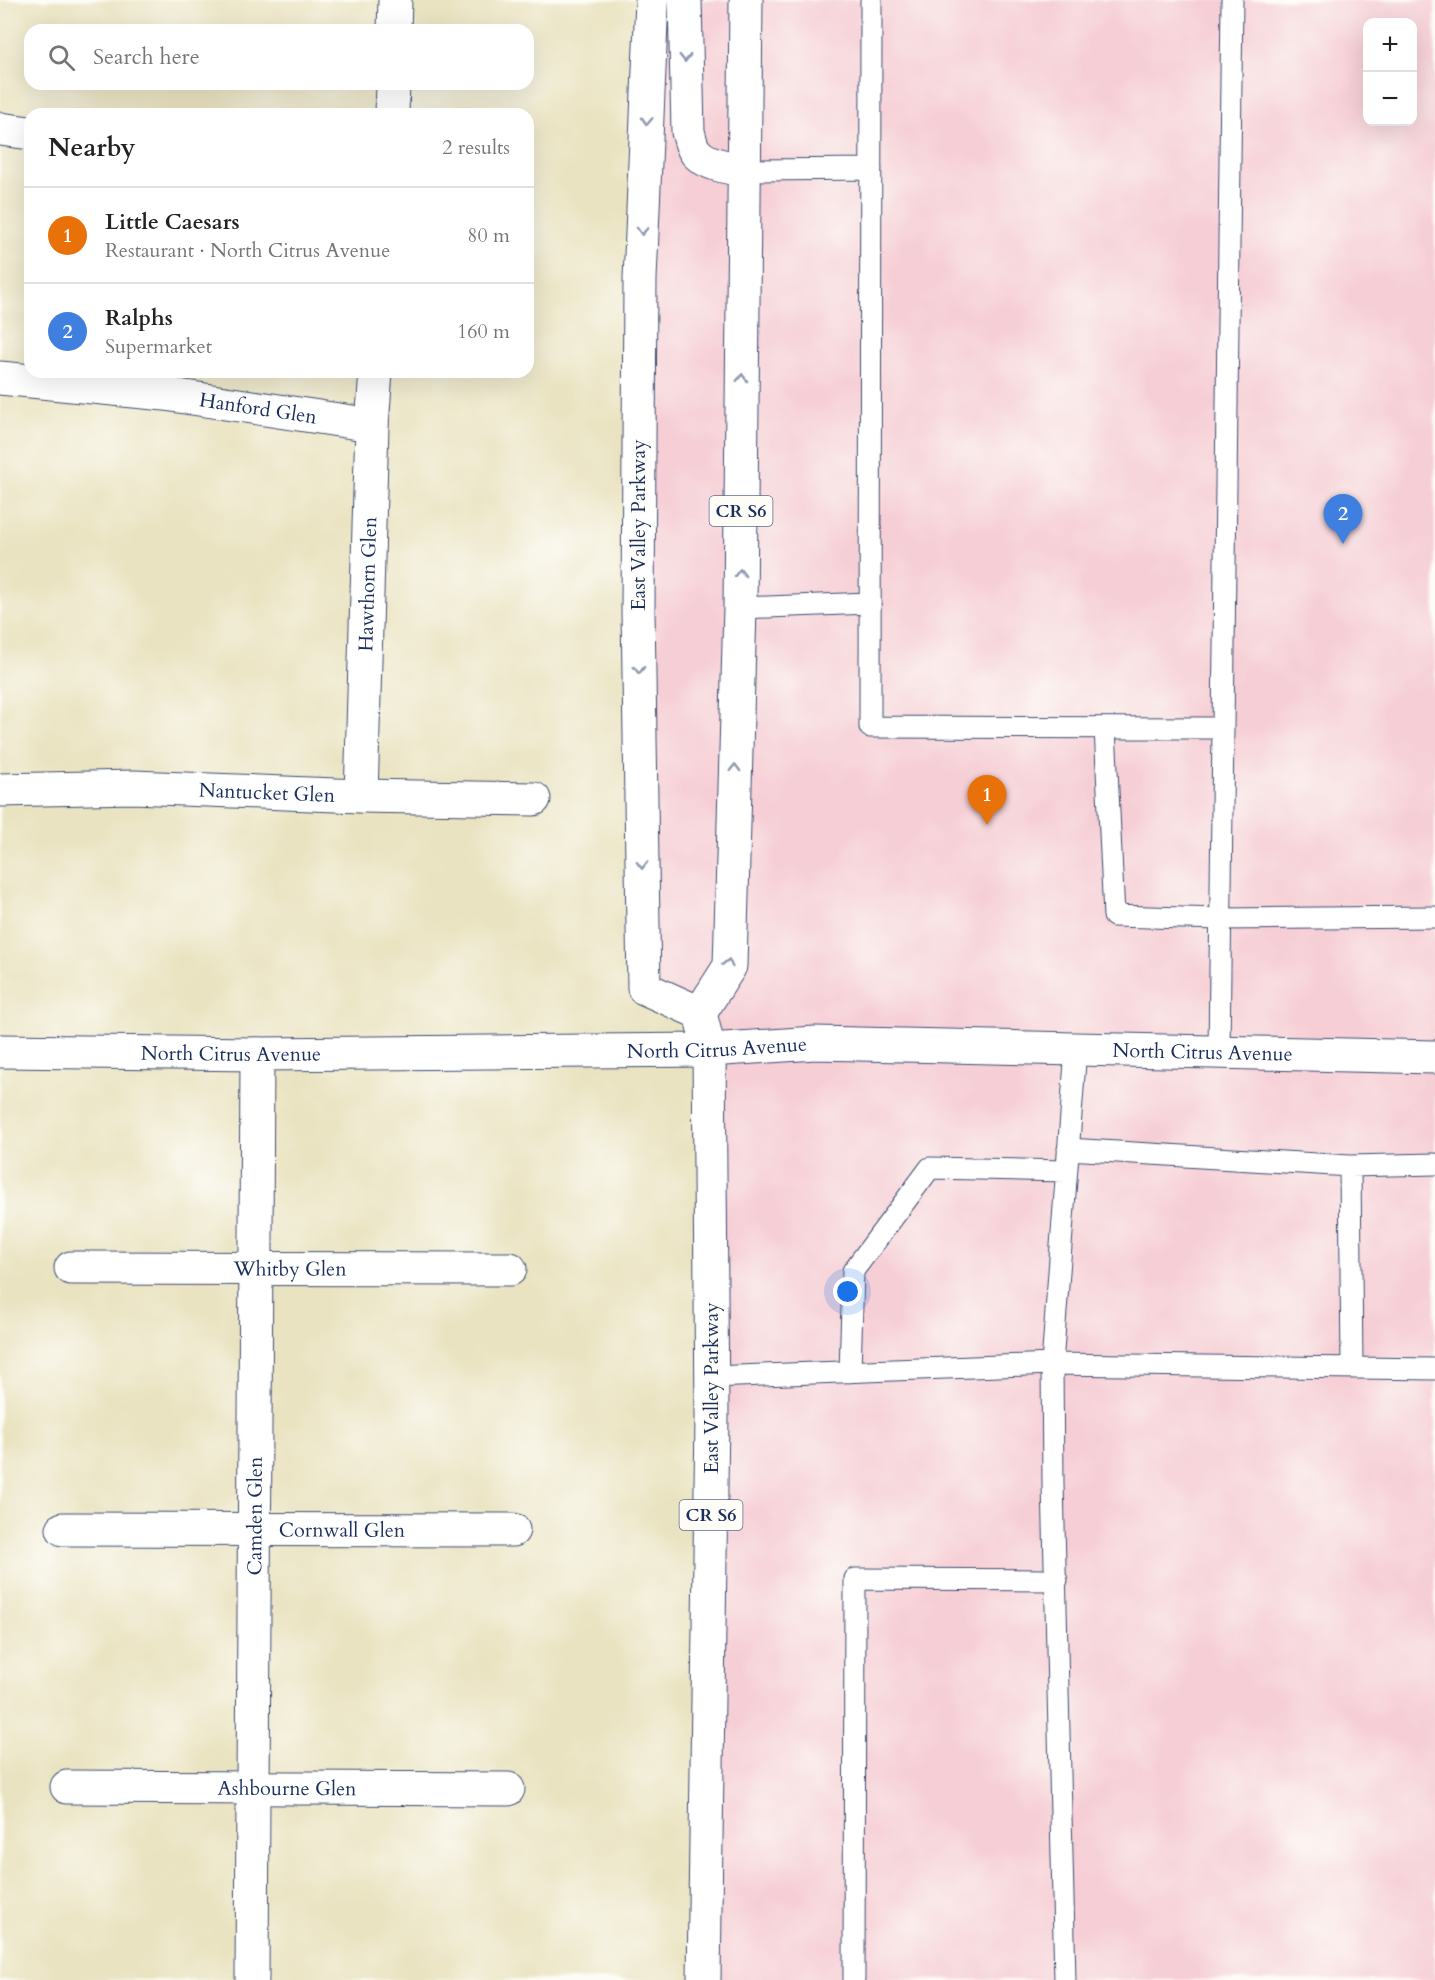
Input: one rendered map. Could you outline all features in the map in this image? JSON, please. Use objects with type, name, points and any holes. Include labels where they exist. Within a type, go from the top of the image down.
[{"type":"street","points":[[394,24],[395,0]]},
{"type":"street","name":"East Valley Parkway","points":[[652,0],[640,279],[638,611],[644,988],[700,1013],[708,1050],[712,1377],[704,1980]]},
{"type":"street","points":[[684,0],[688,132],[695,151],[707,160],[725,167],[745,170]]},
{"type":"street","name":"CR S6","points":[[700,1013],[730,966],[740,608],[746,0]]},
{"type":"street","points":[[392,108],[393,90]]},
{"type":"street","points":[[0,129],[24,132]]},
{"type":"street","name":"Hanford Glen","points":[[0,378],[165,394],[372,425]]},
{"type":"street","name":"Hawthorn Glen","points":[[361,796],[372,425],[376,378]]},
{"type":"street","name":"Nantucket Glen","points":[[0,790],[133,787],[361,796],[534,799]]},
{"type":"street","name":"North Citrus Avenue","points":[[0,1051],[257,1054],[708,1050],[815,1043],[1435,1057]]},
{"type":"street","name":"Camden Glen","points":[[252,1980],[257,1054]]},
{"type":"street","name":"Whitby Glen","points":[[71,1268],[510,1269]]},
{"type":"street","name":"Cornwall Glen","points":[[63,1529],[513,1530]]},
{"type":"street","name":"Ashbourne Glen","points":[[67,1787],[508,1789]]},
{"type":"lane","points":[[871,0],[870,727],[1222,728]]},
{"type":"lane","points":[[1219,1052],[1232,0]]},
{"type":"lane","points":[[745,170],[871,169]]},
{"type":"lane","points":[[740,608],[870,603]]},
{"type":"lane","points":[[1106,728],[1114,916],[1220,919],[1435,917]]},
{"type":"lane","points":[[1065,1980],[1052,1364],[1076,1049]]},
{"type":"lane","points":[[1068,1149],[1350,1166],[1435,1164]]},
{"type":"lane","points":[[1350,1166],[1352,1368]]},
{"type":"lane","points":[[850,1372],[853,1271],[930,1168],[1066,1171]]},
{"type":"lane","points":[[712,1377],[1052,1364],[1435,1369]]},
{"type":"lane","points":[[854,1980],[855,1579],[1057,1580]]},
{"type":"shaded area","points":[[652,0],[1435,0],[1435,1980],[704,1980],[700,1013],[644,988]]},
{"type":"place","name":"Ralphs","points":[[1343,544]]},
{"type":"place","name":"Little Caesars","points":[[987,825]]}]
